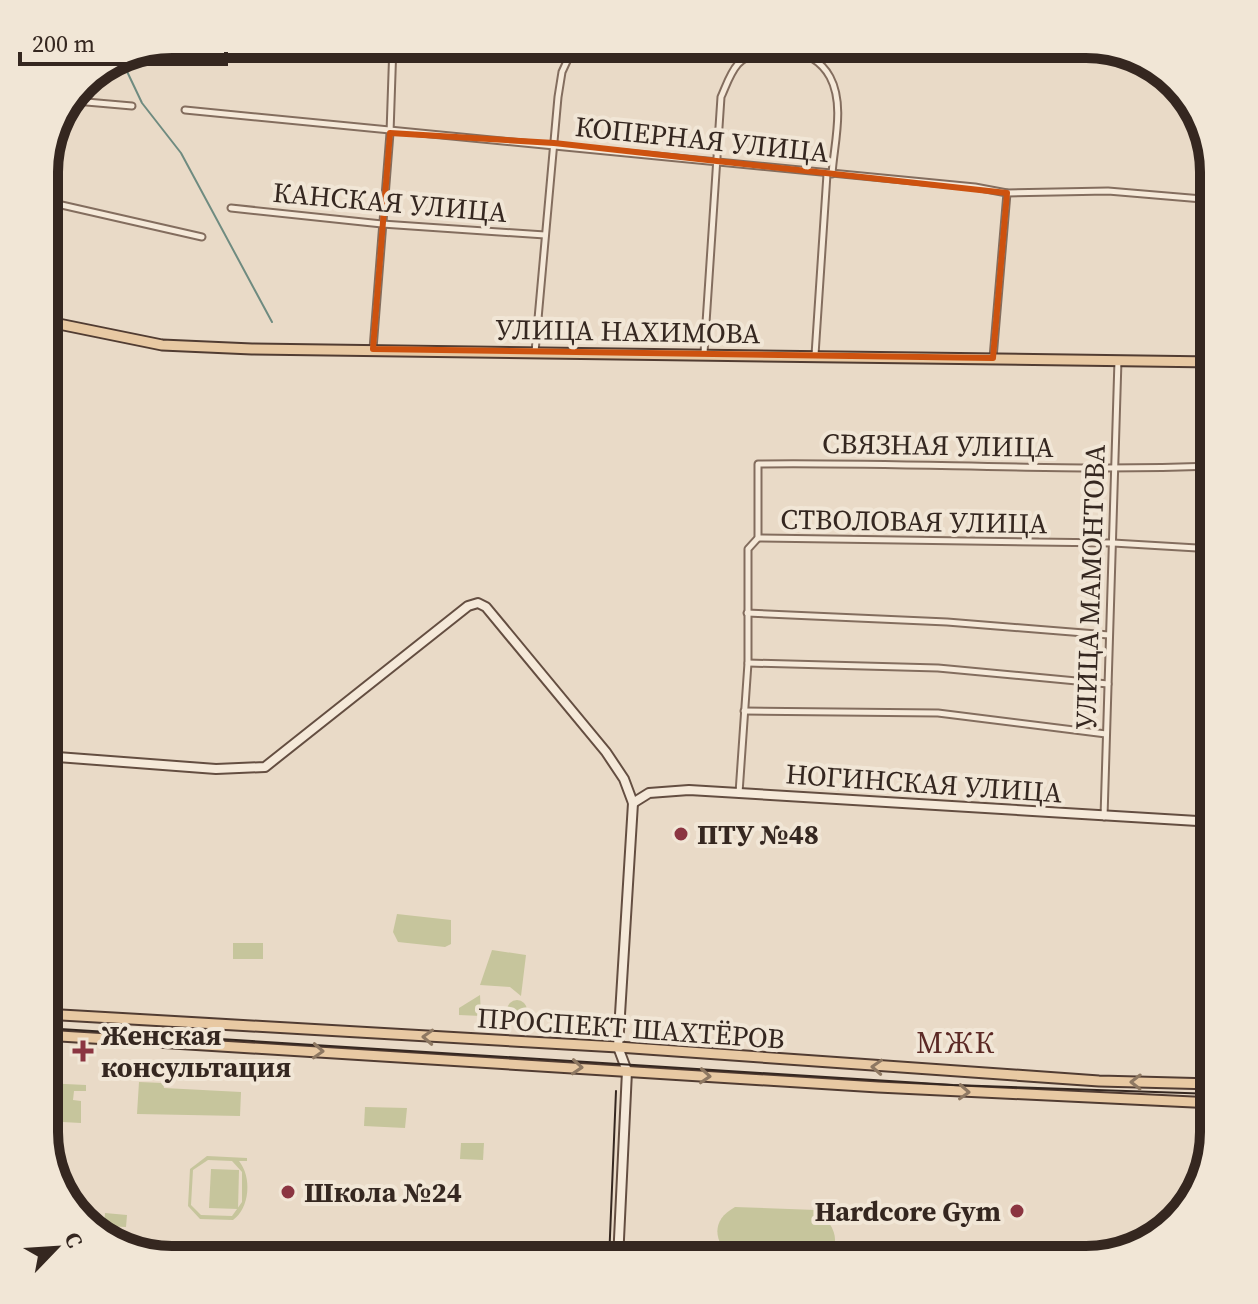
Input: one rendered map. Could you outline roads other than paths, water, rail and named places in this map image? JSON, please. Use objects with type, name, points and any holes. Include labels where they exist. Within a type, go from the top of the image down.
[{"type":"main road","name":"УЛИЦА НАХИМОВА","points":[[58,324],[162,345],[1200,362]]},
{"type":"main road","name":"ПРОСПЕКТ ШАХТЁРОВ","points":[[58,1015],[618,1047],[1099,1081],[1200,1084]]},
{"type":"main road","name":"ПРОСПЕКТ ШАХТЁРОВ","points":[[58,1036],[1072,1099],[1200,1103]]},
{"type":"street","points":[[373,349],[394,58]]},
{"type":"street","points":[[535,352],[562,72],[568,58]]},
{"type":"street","points":[[704,353],[721,97],[735,67],[751,58]]},
{"type":"street","points":[[809,58],[822,66],[830,77],[838,104],[829,174],[815,355]]},
{"type":"street","points":[[83,102],[132,106]]},
{"type":"street","name":"КОПЕРНАЯ УЛИЦА","points":[[185,110],[390,133],[554,143],[975,187],[1007,193],[1108,191],[1200,199]]},
{"type":"street","points":[[993,358],[1007,193]]},
{"type":"street","points":[[58,204],[202,237]]},
{"type":"street","name":"КАНСКАЯ УЛИЦА","points":[[231,208],[382,224],[545,235]]},
{"type":"street","name":"УЛИЦА МАМОНТОВА","points":[[1104,817],[1118,359]]},
{"type":"street","name":"СВЯЗНАЯ УЛИЦА","points":[[758,538],[758,464],[892,462],[1200,466]]},
{"type":"street","points":[[739,793],[748,663],[748,549],[758,538]]},
{"type":"street","name":"СТВОЛОВАЯ УЛИЦА","points":[[758,538],[1113,543],[1200,548]]},
{"type":"street","points":[[58,757],[216,769],[265,767],[468,606],[481,604],[606,752],[624,779],[633,803],[618,1047],[627,1071],[619,1246]]},
{"type":"street","points":[[747,613],[947,622],[1109,635]]},
{"type":"street","points":[[748,663],[938,668],[1108,684]]},
{"type":"street","points":[[744,711],[938,713],[1106,734]]},
{"type":"street","name":"НОГИНСКАЯ УЛИЦА","points":[[633,803],[659,791],[739,793],[1200,821]]},
{"type":"waterway","points":[[125,68],[142,103],[181,153],[272,322]]},
{"type":"tram line","points":[[58,1029],[953,1085],[1200,1094]]},
{"type":"tram line","points":[[610,1246],[616,1091]]},
{"type":"place","name":"ПТУ №48","points":[[681,834]]},
{"type":"place","name":"Женская консультация","points":[[83,1051]]},
{"type":"place","name":"Школа №24","points":[[288,1192]]},
{"type":"place","name":"Hardcore Gym","points":[[1017,1211]]},
{"type":"district","name":"МЖК","points":[[956,1043]]}]
